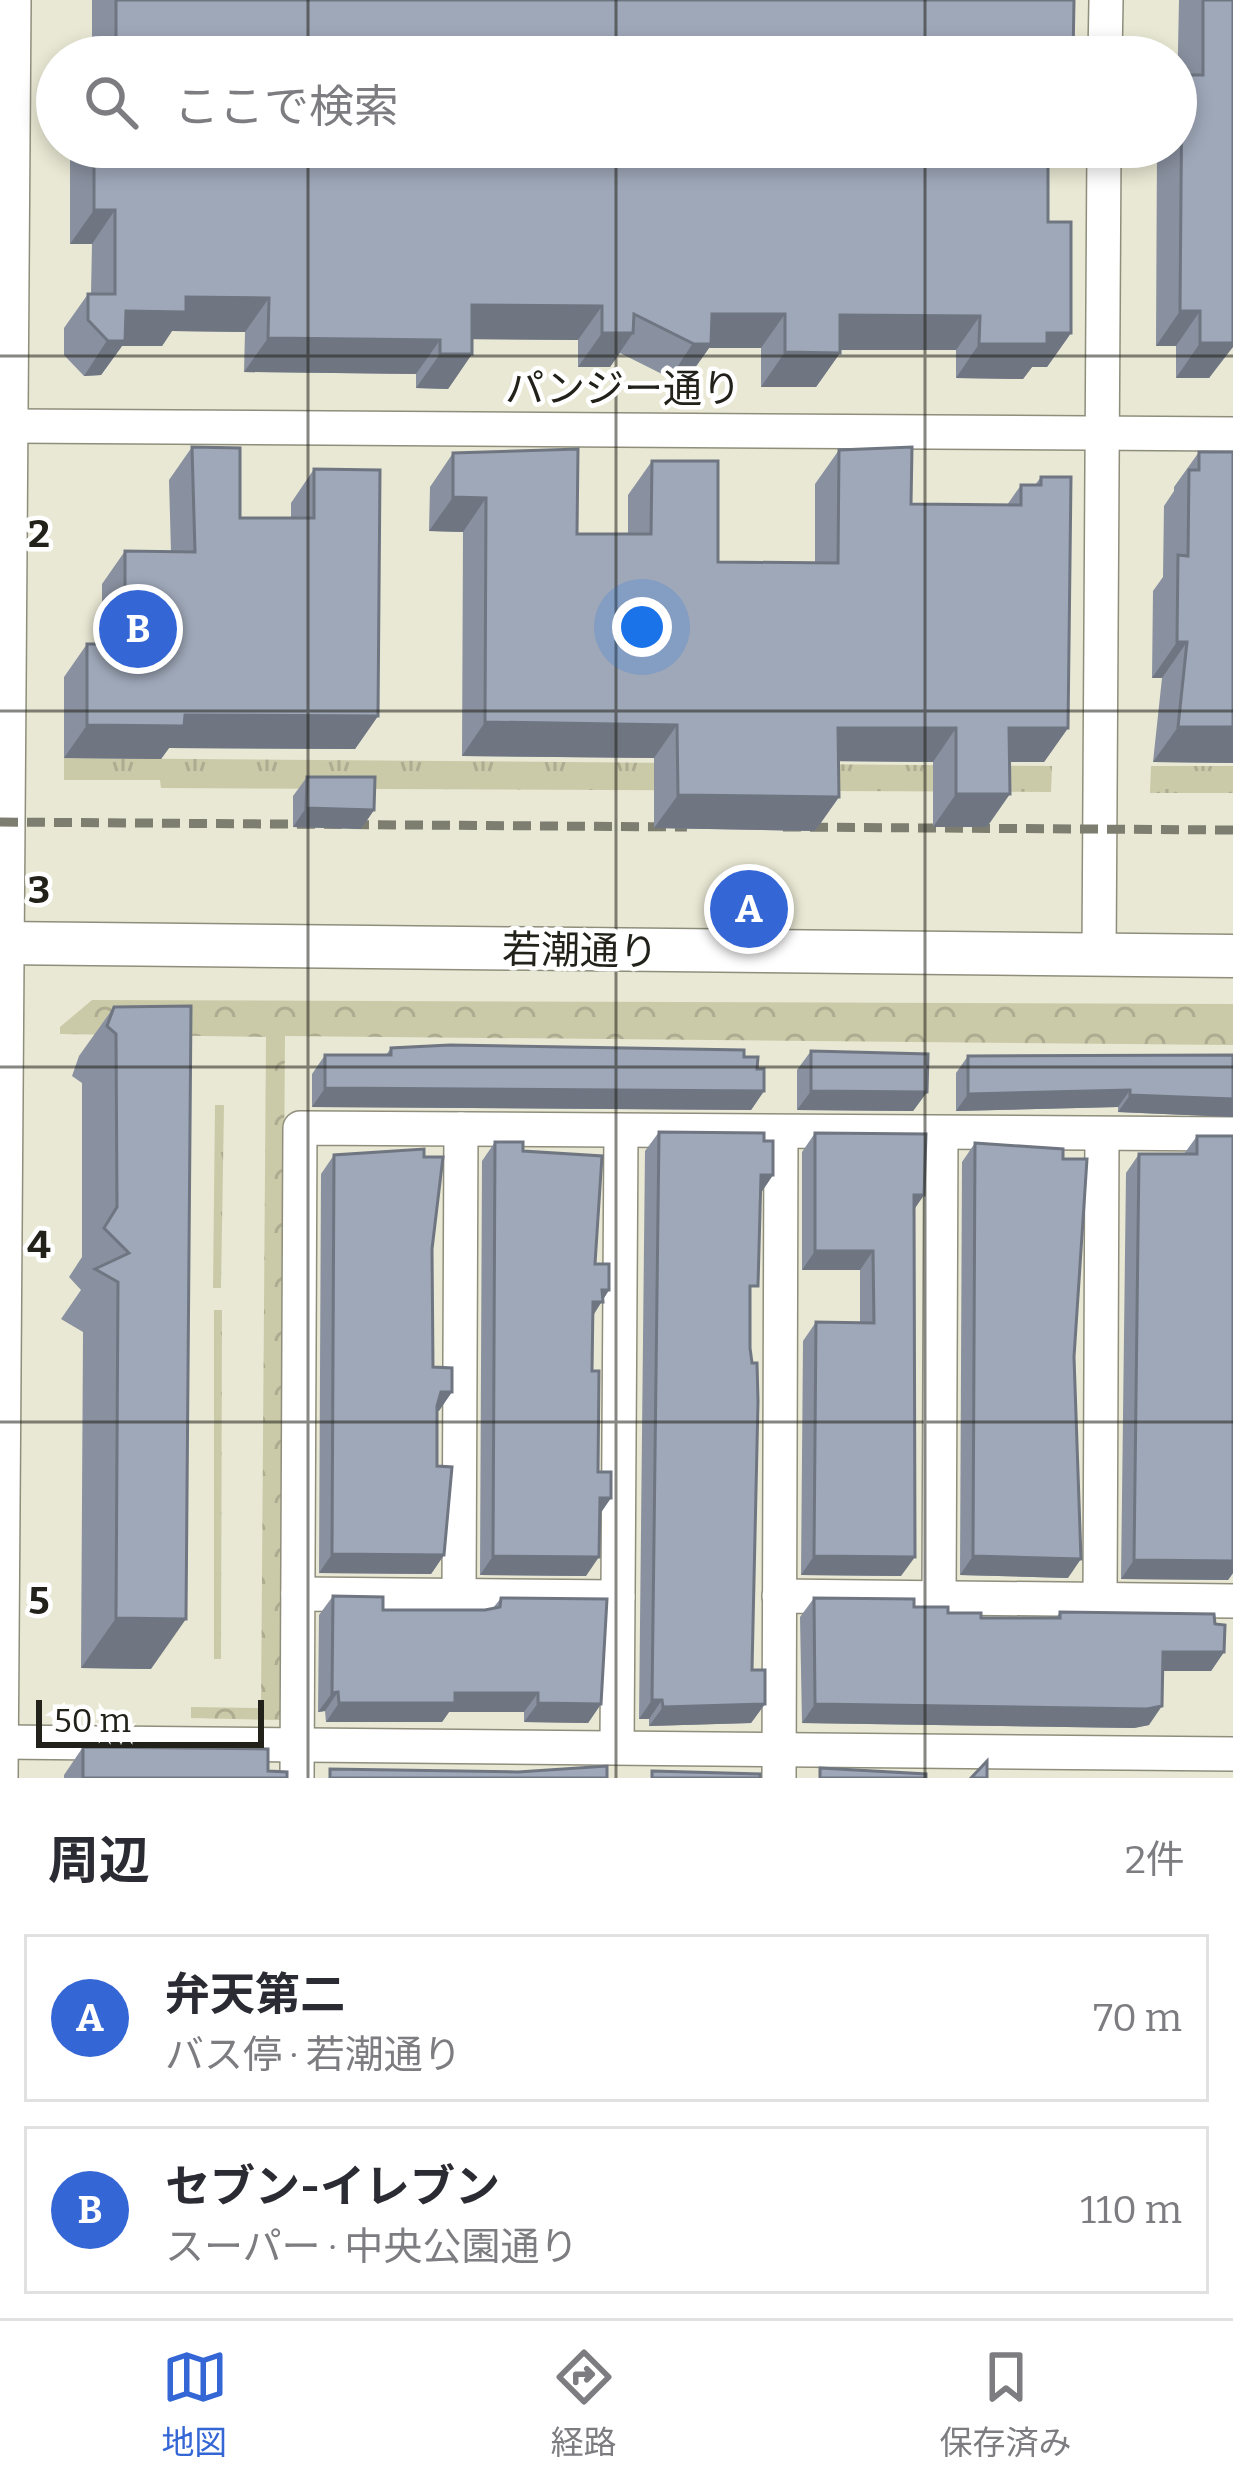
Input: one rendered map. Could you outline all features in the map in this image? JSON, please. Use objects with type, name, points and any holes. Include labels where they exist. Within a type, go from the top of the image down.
[{"type":"main road","name":"若潮通り","points":[[4,943],[1233,956]]},
{"type":"street","points":[[1,1778],[14,0]]},
{"type":"street","points":[[1105,36],[1106,0]]},
{"type":"street","points":[[1099,956],[1104,168]]},
{"type":"street","name":"パンジー通り","points":[[12,426],[1233,434]]},
{"type":"street","points":[[297,1762],[300,1128],[1233,1134]]},
{"type":"street","points":[[459,1594],[460,1129]]},
{"type":"street","points":[[617,1747],[621,1132]]},
{"type":"street","points":[[779,1764],[781,1133]]},
{"type":"street","points":[[939,1601],[941,1133]]},
{"type":"street","points":[[1100,1601],[1102,1134]]},
{"type":"street","points":[[298,1594],[618,1597]]},
{"type":"street","points":[[779,1596],[1233,1601]]},
{"type":"street","points":[[2,1742],[297,1762],[617,1747],[779,1764],[949,1765],[1233,1754]]},
{"type":"green space","points":[[64,758],[1052,766],[1051,792],[161,788],[160,780],[64,780]]},
{"type":"green space","points":[[1151,766],[1233,766],[1233,793],[1150,793]]},
{"type":"green space","points":[[92,1000],[1233,1004],[1233,1045],[285,1036],[280,1720],[191,1718],[191,1707],[261,1708],[266,1037],[60,1034],[60,1027]]},
{"type":"green space","points":[[215,1105],[224,1105],[221,1288],[213,1288]]},
{"type":"green space","points":[[214,1310],[222,1310],[221,1659],[214,1659]]},
{"type":"building","points":[[116,0],[1074,0],[1073,36],[116,36]]},
{"type":"building","points":[[1203,0],[1233,0],[1233,343],[1200,343],[1200,311],[1180,311],[1181,168],[1197,168],[1197,75],[1203,75]]},
{"type":"building","points":[[94,168],[1048,168],[1048,222],[1071,222],[1071,333],[1047,333],[1047,344],[979,344],[980,316],[840,315],[840,353],[785,352],[785,314],[712,314],[711,344],[694,344],[634,314],[633,333],[602,333],[602,306],[472,305],[472,354],[440,354],[440,340],[268,338],[269,298],[186,297],[186,312],[126,311],[125,341],[108,341],[88,320],[88,294],[115,294],[115,210],[94,210]]},
{"type":"building","points":[[192,447],[240,448],[240,518],[314,518],[314,469],[380,470],[378,716],[185,715],[184,726],[87,725],[87,644],[125,644],[125,551],[195,552]]},
{"type":"building","points":[[912,447],[911,504],[1021,505],[1021,485],[1041,485],[1041,477],[1071,477],[1068,728],[1009,728],[1010,794],[956,794],[956,728],[838,728],[839,797],[678,795],[677,725],[485,722],[486,498],[453,497],[453,453],[578,449],[577,534],[651,534],[652,461],[718,461],[718,562],[838,563],[839,450]]},
{"type":"building","points":[[1199,452],[1233,452],[1233,727],[1178,727],[1187,642],[1177,642],[1178,555],[1188,556],[1189,470],[1199,470]]},
{"type":"building","points":[[307,777],[375,777],[374,810],[306,808]]},
{"type":"building","points":[[191,1006],[186,1619],[116,1618],[118,1282],[95,1269],[129,1253],[104,1228],[117,1207],[116,1034],[107,1026],[114,1007]]},
{"type":"building","points":[[391,1048],[744,1050],[744,1057],[758,1057],[757,1069],[764,1069],[764,1091],[325,1088],[325,1055],[391,1055]]},
{"type":"building","points":[[811,1051],[928,1054],[927,1092],[811,1091]]},
{"type":"building","points":[[1233,1055],[1233,1099],[1130,1095],[1130,1090],[968,1094],[968,1056]]},
{"type":"building","points":[[659,1132],[764,1133],[764,1141],[773,1141],[773,1175],[761,1175],[758,1286],[750,1286],[750,1348],[752,1363],[757,1363],[758,1401],[752,1670],[765,1670],[765,1704],[663,1707],[662,1700],[652,1700]]},
{"type":"building","points":[[815,1133],[926,1134],[924,1195],[914,1195],[915,1557],[814,1556],[816,1322],[874,1323],[873,1251],[815,1251]]},
{"type":"building","points":[[1197,1136],[1233,1136],[1233,1561],[1134,1560],[1139,1154],[1197,1154]]},
{"type":"building","points":[[495,1142],[523,1142],[523,1151],[602,1156],[595,1264],[609,1264],[609,1290],[602,1290],[603,1302],[593,1302],[592,1371],[599,1371],[598,1472],[611,1472],[611,1498],[600,1498],[599,1557],[493,1556]]},
{"type":"building","points":[[975,1143],[1063,1149],[1063,1159],[1087,1159],[1074,1357],[1081,1559],[973,1556]]},
{"type":"building","points":[[424,1149],[424,1157],[443,1157],[432,1249],[433,1367],[452,1368],[452,1392],[441,1392],[437,1406],[437,1466],[452,1467],[444,1555],[332,1554],[334,1155]]},
{"type":"building","points":[[333,1596],[383,1597],[383,1610],[485,1610],[500,1607],[501,1598],[607,1599],[601,1704],[538,1703],[538,1693],[455,1693],[455,1703],[339,1703],[338,1692],[332,1693]]},
{"type":"building","points":[[814,1598],[914,1599],[914,1607],[948,1607],[948,1613],[981,1613],[981,1618],[1060,1618],[1060,1612],[1214,1614],[1215,1624],[1225,1625],[1224,1652],[1163,1652],[1162,1706],[1147,1709],[815,1704]]},
{"type":"building","points":[[83,1747],[268,1749],[268,1771],[287,1772],[287,1778],[83,1778]]},
{"type":"building","points":[[987,1761],[987,1778],[971,1778]]},
{"type":"building","points":[[607,1766],[607,1778],[330,1778],[330,1769],[518,1772]]},
{"type":"building","points":[[820,1768],[926,1774],[926,1778],[820,1778]]},
{"type":"building","points":[[652,1771],[760,1774],[760,1778],[652,1778]]},
{"type":"railway","points":[[0,822],[687,827]]},
{"type":"railway","points":[[783,827],[1233,830]]},
{"type":"place","name":"セブン-イレブン","points":[[138,629]]},
{"type":"place","name":"弁天第二","points":[[749,909]]}]
